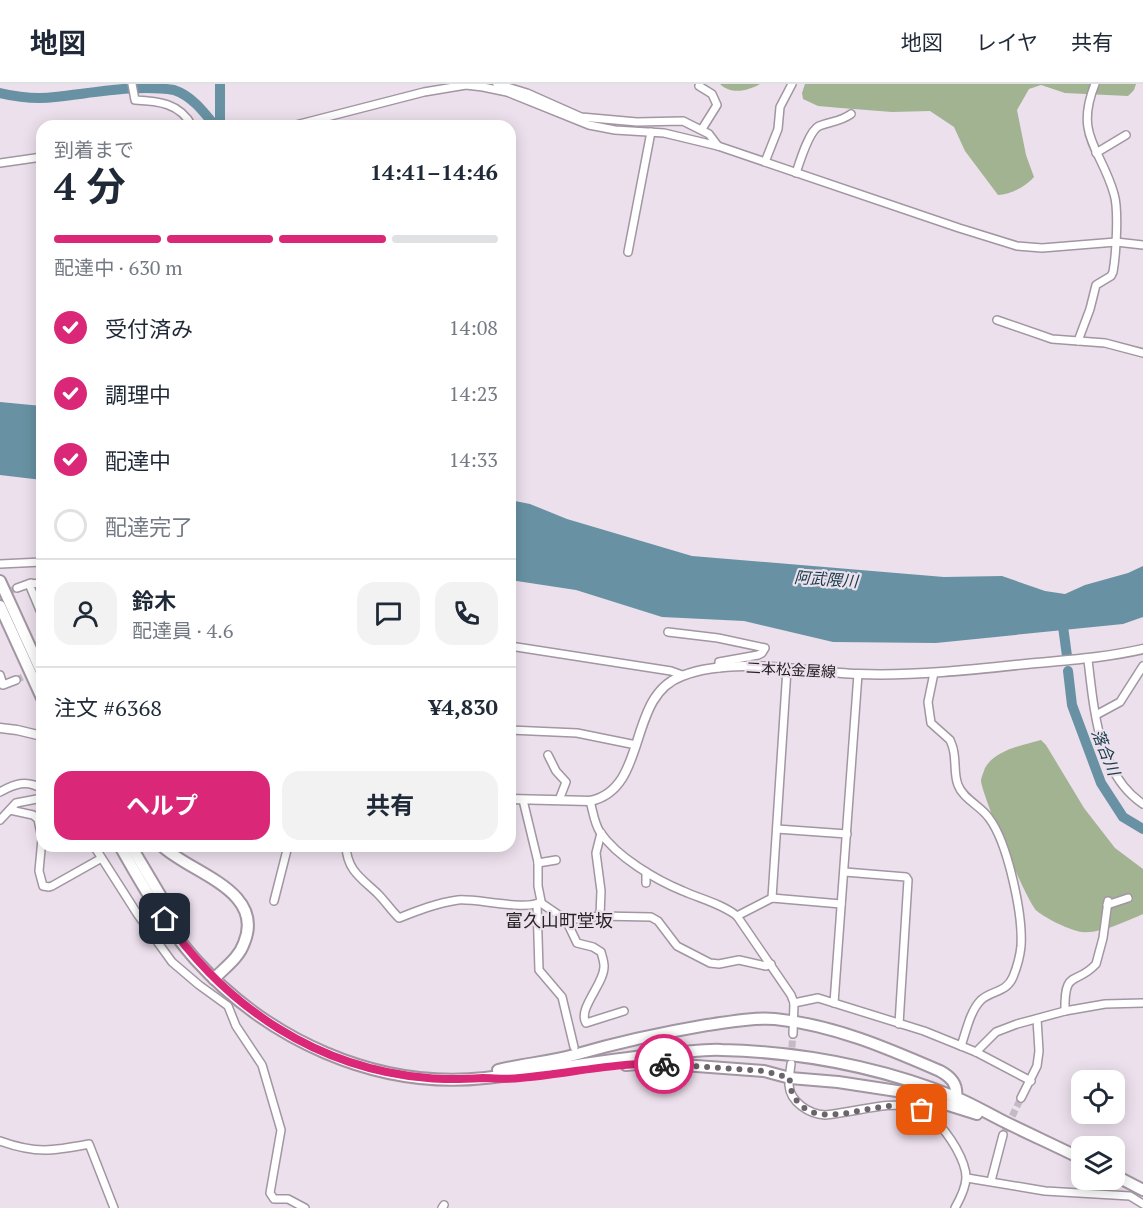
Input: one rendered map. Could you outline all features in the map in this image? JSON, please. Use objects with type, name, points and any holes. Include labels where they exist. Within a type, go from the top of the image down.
[{"type":"highway","points":[[0,581],[36,660]]},
{"type":"highway","points":[[0,606],[36,685]]},
{"type":"highway","points":[[124,852],[186,948],[254,1013],[292,1037],[337,1058],[376,1070],[426,1078],[463,1079],[520,1078],[647,1063],[764,1071],[790,1078],[838,1082],[910,1093],[1010,1124]]},
{"type":"highway","points":[[135,852],[192,949],[216,977]]},
{"type":"highway","points":[[169,852],[229,889],[243,906],[247,925],[244,944],[216,977]]},
{"type":"highway","points":[[463,1079],[573,1055],[619,1041],[658,1033],[738,1020],[773,1019],[857,1037],[940,1071],[955,1083],[956,1098]]},
{"type":"highway","points":[[482,1078],[637,1057],[719,1050],[787,1054],[859,1066],[892,1075],[956,1098],[1071,1154]]},
{"type":"highway","points":[[1125,1181],[1143,1190]]},
{"type":"main road","name":"二本松金屋線","points":[[590,801],[606,796],[619,784],[655,696],[666,684],[682,675],[719,668],[748,667],[858,674],[934,673],[1088,660],[1141,649]]},
{"type":"main road","points":[[0,728],[36,735]]},
{"type":"main road","points":[[516,799],[590,801]]},
{"type":"street","points":[[132,84],[135,100],[160,101],[168,104],[182,111],[188,120]]},
{"type":"street","points":[[497,84],[526,93],[581,117],[637,122],[677,120],[687,122],[714,137],[718,146]]},
{"type":"street","points":[[765,162],[778,129],[780,107],[792,84]]},
{"type":"street","points":[[1078,341],[1096,285],[1112,274],[1116,242],[1116,200],[1086,123],[1088,101],[1095,84]]},
{"type":"street","points":[[315,120],[424,92],[466,85],[507,92],[589,125],[684,137],[718,146],[1017,246],[1042,248],[1116,242],[1143,245]]},
{"type":"street","points":[[699,86],[712,94],[717,105],[702,129]]},
{"type":"street","points":[[796,173],[813,130],[843,120],[850,114]]},
{"type":"street","points":[[628,252],[651,132]]},
{"type":"street","points":[[1096,153],[1126,135]]},
{"type":"street","points":[[0,164],[36,158]]},
{"type":"street","points":[[997,320],[1052,339],[1105,343],[1143,353]]},
{"type":"street","points":[[0,564],[36,562]]},
{"type":"street","points":[[16,588],[36,582]]},
{"type":"street","points":[[29,584],[36,601]]},
{"type":"street","points":[[668,632],[718,638],[765,648],[758,656],[718,662],[719,668]]},
{"type":"street","points":[[516,647],[671,671],[682,675]]},
{"type":"street","points":[[1096,715],[1120,702],[1143,664],[1141,649]]},
{"type":"street","points":[[1088,660],[1096,715],[1104,746],[1116,775],[1128,792],[1143,804]]},
{"type":"street","points":[[772,898],[787,669]]},
{"type":"street","points":[[934,673],[928,702],[931,723],[950,740],[956,780],[960,789],[990,818],[997,832],[1016,893],[1021,935],[1020,955],[1008,987],[983,998],[978,1004],[961,1046]]},
{"type":"street","points":[[834,1003],[858,674]]},
{"type":"street","points":[[0,677],[3,685],[16,680]]},
{"type":"street","points":[[516,729],[577,733],[636,745]]},
{"type":"street","points":[[548,755],[557,774],[566,782],[558,800]]},
{"type":"street","points":[[0,792],[16,784],[36,785]]},
{"type":"street","points":[[0,820],[20,802],[36,799]]},
{"type":"street","points":[[523,800],[538,863],[539,970],[562,997],[574,1047]]},
{"type":"street","points":[[590,801],[601,833],[627,858],[668,885],[727,909],[738,916],[787,987],[794,1003],[793,1034]]},
{"type":"street","points":[[10,810],[36,817]]},
{"type":"street","points":[[777,829],[847,834]]},
{"type":"street","points":[[600,916],[601,891],[596,853],[601,833]]},
{"type":"street","points":[[41,852],[39,871],[43,886],[49,887],[100,859]]},
{"type":"street","points":[[97,852],[172,962],[229,1008],[236,1026],[265,1070],[281,1130],[270,1193],[273,1199],[288,1199],[306,1208]]},
{"type":"street","points":[[273,901],[286,852]]},
{"type":"street","points":[[347,852],[356,874],[399,918],[424,908],[460,900],[494,904],[539,903],[566,920],[578,943],[601,952],[603,974],[583,1013],[586,1023],[624,1011]]},
{"type":"street","points":[[538,863],[556,860]]},
{"type":"street","points":[[645,883],[646,872]]},
{"type":"street","points":[[845,872],[896,876],[908,880],[899,1024]]},
{"type":"street","points":[[738,916],[772,898],[841,904]]},
{"type":"street","points":[[1065,1011],[1064,994],[1068,985],[1075,977],[1096,964],[1104,938],[1107,903],[1128,898]]},
{"type":"street","points":[[566,920],[600,916],[654,917],[677,946],[710,963],[719,964],[739,960],[766,966],[771,964]]},
{"type":"street","points":[[794,1003],[814,998],[899,1024],[976,1052],[1031,1082]]},
{"type":"street","points":[[976,1052],[996,1032],[1017,1024],[1065,1011],[1105,1004],[1143,1003]]},
{"type":"street","points":[[1021,1098],[1038,1066],[1037,1019]]},
{"type":"street","points":[[791,1064],[789,1086],[794,1097],[804,1108],[818,1114],[896,1106],[913,1107],[922,1110],[939,1123],[961,1158],[967,1178],[963,1193],[955,1208]]},
{"type":"street","points":[[991,1181],[1003,1135]]},
{"type":"street","points":[[0,1141],[37,1151],[62,1150],[89,1144],[114,1208]]},
{"type":"street","points":[[967,1178],[1045,1191],[1130,1196],[1140,1202]]},
{"type":"green space","points":[[720,84],[760,84],[734,91]]},
{"type":"green space","points":[[805,84],[1136,84],[1128,96],[1065,93],[1041,85],[1029,89],[1017,110],[1026,155],[1034,177],[1018,189],[998,195],[965,151],[954,127],[930,111],[892,112],[818,106],[803,99]]},
{"type":"green space","points":[[1041,740],[1084,808],[1115,848],[1143,869],[1143,914],[1105,929],[1082,932],[1065,927],[1046,917],[1032,904],[1006,848],[981,781],[985,768],[995,757],[1010,749]]},
{"type":"water","points":[[0,402],[36,405],[36,479],[0,475]]},
{"type":"water","name":"阿武隈川","points":[[516,501],[530,504],[567,519],[692,556],[944,577],[1002,576],[1045,591],[1065,594],[1143,566],[1143,617],[1123,624],[936,643],[833,642],[744,621],[662,617],[576,590],[516,581]]},
{"type":"waterway","points":[[220,84],[220,120]]},
{"type":"waterway","points":[[0,93],[42,98],[100,91],[160,88],[174,90],[192,100],[210,120]]},
{"type":"waterway","name":"落合川","points":[[1062,619],[1067,656]]},
{"type":"waterway","name":"落合川","points":[[1068,671],[1072,705],[1101,783],[1123,817],[1143,829]]},
{"type":"tunnel","points":[[0,595],[17,588]]},
{"type":"tunnel","points":[[16,680],[34,672]]},
{"type":"tunnel","points":[[791,1058],[793,1034]]},
{"type":"tunnel","points":[[1003,1135],[1021,1098]]},
{"type":"way so far","points":[[664,1064],[764,1071],[790,1078],[789,1086],[794,1097],[798,1103],[812,1113],[838,1113],[896,1106],[922,1110]]},
{"type":"district","name":"富久山町堂坂","points":[[559,921]]},
{"type":"route","points":[[165,919],[186,948],[214,979],[233,997],[272,1026],[322,1052],[376,1070],[448,1080],[510,1079],[610,1066],[664,1064]]}]
